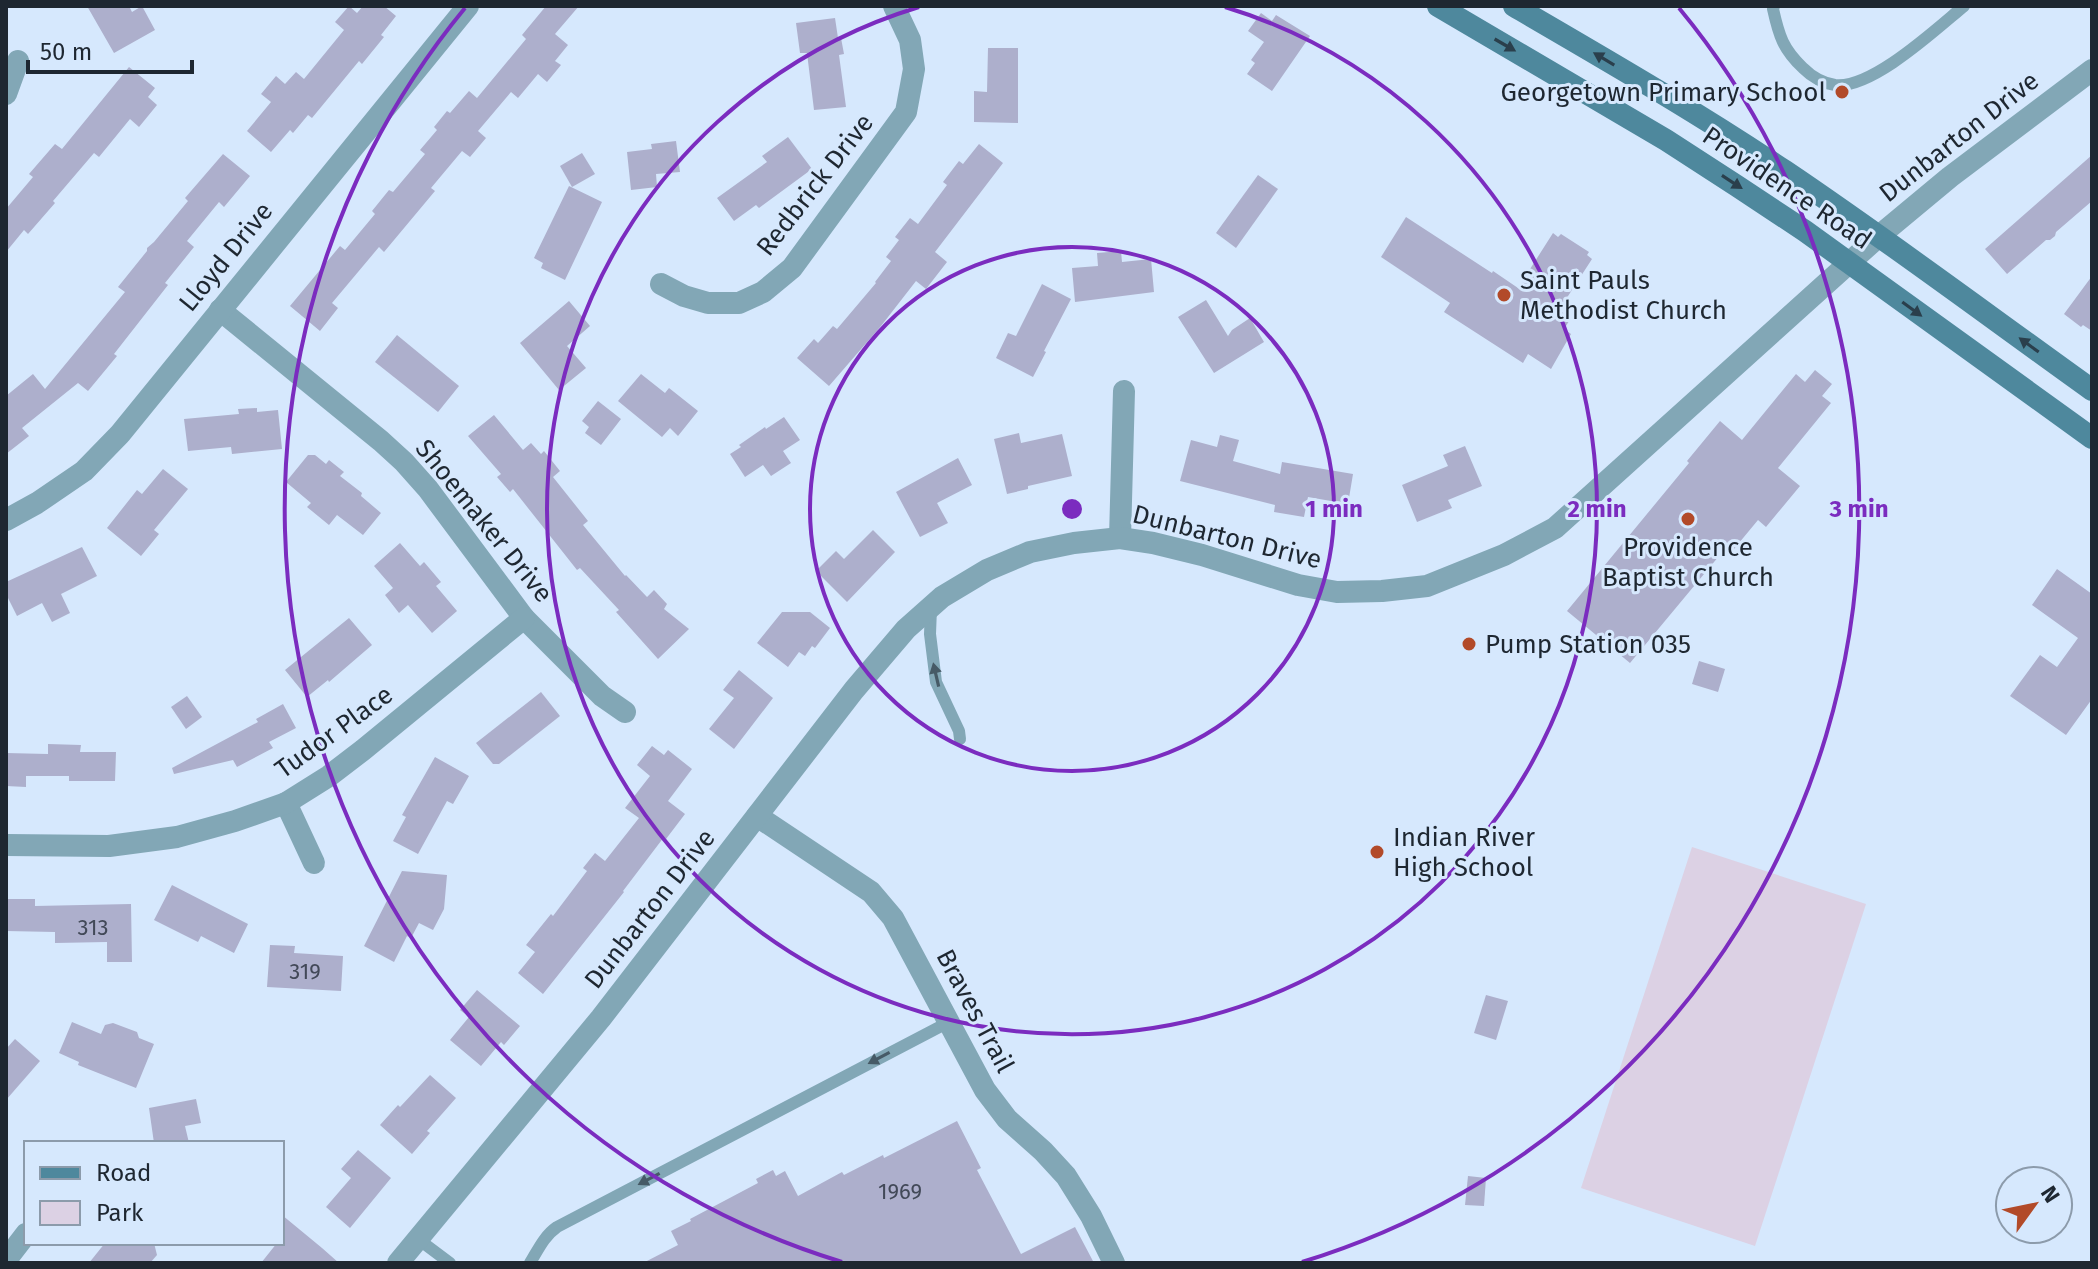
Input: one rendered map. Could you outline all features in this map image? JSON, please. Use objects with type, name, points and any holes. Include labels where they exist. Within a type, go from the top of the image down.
[{"type":"main road","name":"Providence Road","points":[[1438,6],[1666,140],[1794,224],[2092,438]]},
{"type":"main road","name":"Providence Road","points":[[1514,6],[1713,124],[1814,190],[2092,390]]},
{"type":"street","name":"Redbrick Drive","points":[[661,284],[684,296],[708,303],[739,303],[763,292],[792,268],[906,112],[914,69],[910,40],[894,6]]},
{"type":"street","name":"Lloyd Drive","points":[[6,520],[84,471],[120,434],[460,9]]},
{"type":"street","points":[[6,94],[18,61]]},
{"type":"street","name":"Dunbarton Drive","points":[[398,1263],[601,1018],[854,690],[906,629],[942,597],[987,570],[1030,552],[1120,538],[1202,555],[1298,585],[1337,592],[1427,586],[1475,568],[1555,528],[1879,236],[1950,177],[2092,70]]},
{"type":"street","name":"Shoemaker Drive","points":[[220,310],[404,462],[428,489],[524,618],[591,685],[625,712]]},
{"type":"street","points":[[1120,538],[1124,391]]},
{"type":"street","name":"Tudor Place","points":[[6,845],[109,846],[177,837],[286,803],[363,750],[524,618]]},
{"type":"street","points":[[286,803],[314,863]]},
{"type":"street","name":"Braves Trail","points":[[757,816],[871,892],[893,918],[985,1090],[1007,1119],[1066,1176],[1091,1216],[1114,1263]]},
{"type":"street","points":[[6,1260],[24,1237]]},
{"type":"lane","points":[[1774,6],[1779,37],[1790,56],[1814,78],[1837,85],[1862,81],[1892,63],[1964,6]]},
{"type":"lane","points":[[932,606],[930,634],[936,682],[960,739]]},
{"type":"lane","points":[[530,1263],[550,1232],[557,1227],[949,1022]]},
{"type":"lane","points":[[418,1239],[450,1263]]},
{"type":"green space","points":[[1692,847],[1866,904],[1755,1246],[1581,1188]]},
{"type":"building","points":[[87,6],[129,6],[132,12],[142,6],[155,30],[114,53]]},
{"type":"building","points":[[349,6],[357,13],[363,6],[384,6],[396,16],[362,64],[359,61],[312,118],[308,115],[271,152],[247,131],[271,102],[261,94],[276,76],[285,84],[296,72],[304,79],[344,30],[335,22]]},
{"type":"building","points":[[546,6],[579,6],[555,34],[568,45],[555,61],[561,65],[547,82],[538,74],[518,98],[511,92],[478,131],[486,138],[470,157],[462,151],[431,188],[435,191],[384,252],[379,247],[332,303],[338,308],[320,331],[290,306],[340,246],[345,250],[375,214],[372,211],[389,190],[393,192],[425,154],[420,150],[437,130],[434,127],[447,111],[450,113],[469,91],[477,98],[526,39],[522,35]]},
{"type":"building","points":[[1261,13],[1272,21],[1276,15],[1310,36],[1272,91],[1247,74],[1255,63],[1251,60],[1264,42],[1248,31]]},
{"type":"building","points":[[835,18],[844,54],[839,55],[846,107],[814,110],[807,53],[800,53],[796,23]]},
{"type":"building","points":[[988,48],[1018,48],[1018,123],[974,122],[974,91],[987,92]]},
{"type":"building","points":[[129,67],[155,88],[148,97],[157,105],[139,127],[130,119],[99,157],[94,153],[28,234],[24,230],[6,252],[6,209],[33,177],[29,174],[55,144],[62,149]]},
{"type":"building","points":[[788,137],[812,169],[759,208],[756,205],[734,221],[717,198],[767,162],[762,156]]},
{"type":"building","points":[[676,141],[680,172],[656,174],[657,187],[631,190],[627,152],[652,149],[651,144]]},
{"type":"building","points":[[979,144],[1003,163],[935,252],[947,262],[926,289],[916,281],[829,386],[797,358],[814,339],[818,343],[833,326],[837,329],[891,261],[886,257],[899,240],[895,237],[910,218],[918,224],[947,185],[943,182],[959,161],[963,164]]},
{"type":"building","points":[[582,153],[595,174],[572,187],[560,166]]},
{"type":"building","points":[[223,154],[250,176],[224,207],[219,202],[187,241],[194,247],[114,354],[117,356],[88,391],[78,383],[22,428],[29,436],[6,454],[6,396],[33,374],[45,389],[125,292],[118,287],[188,201],[185,198]]},
{"type":"building","points":[[2092,155],[2092,201],[2055,236],[2046,240],[2007,274],[1985,249]]},
{"type":"building","points":[[1258,175],[1278,189],[1236,248],[1216,233]]},
{"type":"building","points":[[569,186],[602,202],[565,280],[541,268],[543,263],[534,258]]},
{"type":"building","name":"Saint Pauls Methodist Church","points":[[1406,217],[1518,288],[1553,233],[1558,237],[1561,234],[1589,252],[1587,255],[1592,259],[1559,310],[1571,318],[1564,329],[1571,334],[1551,369],[1528,354],[1523,363],[1444,312],[1450,303],[1381,257]]},
{"type":"building","points":[[1121,251],[1122,262],[1151,259],[1154,292],[1075,302],[1072,268],[1098,266],[1097,253]]},
{"type":"building","points":[[2092,276],[2092,331],[2064,314]]},
{"type":"building","points":[[1042,284],[1071,299],[1033,377],[996,358],[1008,333],[1016,336]]},
{"type":"building","points":[[1206,300],[1228,336],[1250,318],[1264,342],[1214,373],[1178,317]]},
{"type":"building","points":[[569,301],[590,326],[567,346],[586,368],[559,390],[520,343]]},
{"type":"building","points":[[397,335],[459,386],[438,412],[375,362]]},
{"type":"building","name":"Providence Baptist Church","points":[[1815,370],[1832,384],[1822,396],[1831,403],[1778,468],[1800,486],[1766,527],[1758,520],[1734,549],[1729,544],[1630,663],[1567,611],[1720,421],[1742,440],[1796,374],[1805,382]]},
{"type":"building","points":[[641,374],[665,393],[669,388],[698,411],[678,436],[670,428],[662,437],[618,401]]},
{"type":"building","points":[[598,401],[621,419],[601,445],[585,433],[589,427],[582,421]]},
{"type":"building","points":[[257,408],[257,412],[278,410],[282,449],[232,454],[231,447],[188,451],[184,419],[239,414],[238,409]]},
{"type":"building","points":[[494,415],[523,450],[531,443],[541,454],[544,451],[560,471],[553,477],[588,521],[583,525],[625,576],[647,597],[654,590],[667,604],[664,609],[689,629],[658,659],[616,612],[619,610],[580,568],[577,570],[513,489],[510,492],[497,477],[501,474],[468,436]]},
{"type":"building","points":[[784,417],[800,440],[783,451],[791,463],[771,476],[763,465],[745,477],[730,454],[765,427]]},
{"type":"building","points":[[1019,433],[1021,443],[1062,434],[1072,476],[1007,494],[994,439]]},
{"type":"building","points":[[1220,435],[1239,440],[1233,461],[1280,474],[1282,462],[1353,474],[1348,504],[1308,497],[1304,517],[1274,512],[1275,505],[1180,481],[1191,440],[1217,447]]},
{"type":"building","points":[[1465,446],[1482,486],[1448,500],[1452,508],[1417,522],[1402,485],[1448,466],[1443,455]]},
{"type":"building","points":[[308,455],[315,455],[326,464],[329,460],[344,472],[340,476],[381,513],[363,535],[337,515],[329,525],[307,507],[311,503],[286,482]]},
{"type":"building","points":[[958,458],[972,485],[937,503],[948,523],[920,537],[896,492]]},
{"type":"building","points":[[163,469],[188,489],[154,530],[159,534],[141,556],[107,528],[137,490],[142,494]]},
{"type":"building","points":[[873,530],[895,552],[847,602],[816,571],[836,551],[844,559]]},
{"type":"building","points":[[400,543],[420,566],[424,562],[441,582],[436,586],[457,611],[432,633],[408,605],[399,613],[385,595],[393,588],[374,566]]},
{"type":"building","points":[[82,547],[97,576],[61,594],[70,613],[52,622],[42,603],[17,616],[6,594],[6,582]]},
{"type":"building","points":[[2057,569],[2092,594],[2092,699],[2066,735],[2010,696],[2040,655],[2057,667],[2078,638],[2032,605]]},
{"type":"building","points":[[782,612],[810,612],[830,628],[815,648],[812,646],[805,656],[799,652],[788,667],[757,643]]},
{"type":"building","points":[[349,618],[372,645],[307,697],[285,670]]},
{"type":"building","points":[[1699,661],[1725,669],[1718,692],[1692,684]]},
{"type":"building","points":[[739,670],[773,698],[734,749],[709,729],[734,698],[723,690]]},
{"type":"building","points":[[541,692],[560,716],[499,764],[493,764],[476,743]]},
{"type":"building","points":[[187,696],[202,717],[186,729],[171,707]]},
{"type":"building","points":[[283,704],[296,728],[269,742],[273,748],[237,767],[233,760],[174,774],[172,768],[258,722],[256,719]]},
{"type":"building","points":[[48,744],[81,745],[80,752],[116,752],[115,781],[69,781],[69,776],[26,776],[26,787],[6,786],[6,753],[48,754]]},
{"type":"building","points":[[652,746],[664,755],[668,750],[692,769],[668,801],[685,814],[543,994],[518,973],[535,952],[526,945],[587,871],[583,868],[595,853],[605,861],[639,818],[625,808],[650,776],[637,765]]},
{"type":"building","points":[[435,757],[469,776],[453,804],[447,801],[418,854],[393,841],[406,817],[402,815]]},
{"type":"building","points":[[402,871],[447,875],[444,909],[433,930],[419,923],[411,938],[407,936],[394,962],[364,946]]},
{"type":"building","points":[[172,885],[248,924],[234,953],[201,936],[198,942],[154,920]]},
{"type":"building","points":[[6,899],[35,899],[35,906],[131,904],[132,962],[107,962],[107,942],[55,943],[55,932],[6,931]]},
{"type":"building","points":[[270,945],[295,946],[294,953],[343,956],[341,991],[267,987]]},
{"type":"building","points":[[477,990],[520,1026],[504,1045],[501,1042],[481,1066],[450,1040],[469,1017],[460,1010]]},
{"type":"building","points":[[1486,995],[1508,1001],[1496,1040],[1474,1033]]},
{"type":"building","points":[[72,1022],[101,1034],[105,1025],[113,1023],[137,1032],[139,1038],[154,1044],[136,1088],[78,1065],[79,1062],[59,1053]]},
{"type":"building","points":[[15,1039],[40,1061],[6,1100],[6,1049]]},
{"type":"building","points":[[430,1075],[456,1098],[427,1131],[430,1133],[412,1154],[380,1125]]},
{"type":"building","points":[[196,1099],[201,1123],[185,1126],[189,1141],[154,1141],[149,1108]]},
{"type":"building","points":[[957,1121],[981,1168],[977,1170],[1021,1254],[1075,1227],[1094,1263],[643,1263],[678,1245],[671,1231],[758,1183],[756,1179],[773,1170],[776,1176],[785,1171],[798,1196],[842,1172],[844,1175],[883,1155],[884,1158]]},
{"type":"building","points":[[358,1150],[391,1178],[350,1228],[326,1207],[351,1178],[341,1169]]},
{"type":"building","points":[[1468,1176],[1486,1178],[1484,1206],[1465,1205]]},
{"type":"building","points":[[284,1217],[339,1263],[261,1263],[275,1245],[284,1245]]},
{"type":"building","points":[[103,1245],[154,1245],[157,1255],[150,1263],[89,1263]]},
{"type":"place","name":"Georgetown Primary School","points":[[1842,92]]},
{"type":"place","name":"Saint Pauls Methodist Church","points":[[1504,295]]},
{"type":"place","name":"Providence Baptist Church","points":[[1688,519]]},
{"type":"place","name":"Pump Station 035","points":[[1469,644]]},
{"type":"place","name":"Indian River High School","points":[[1377,852]]}]
